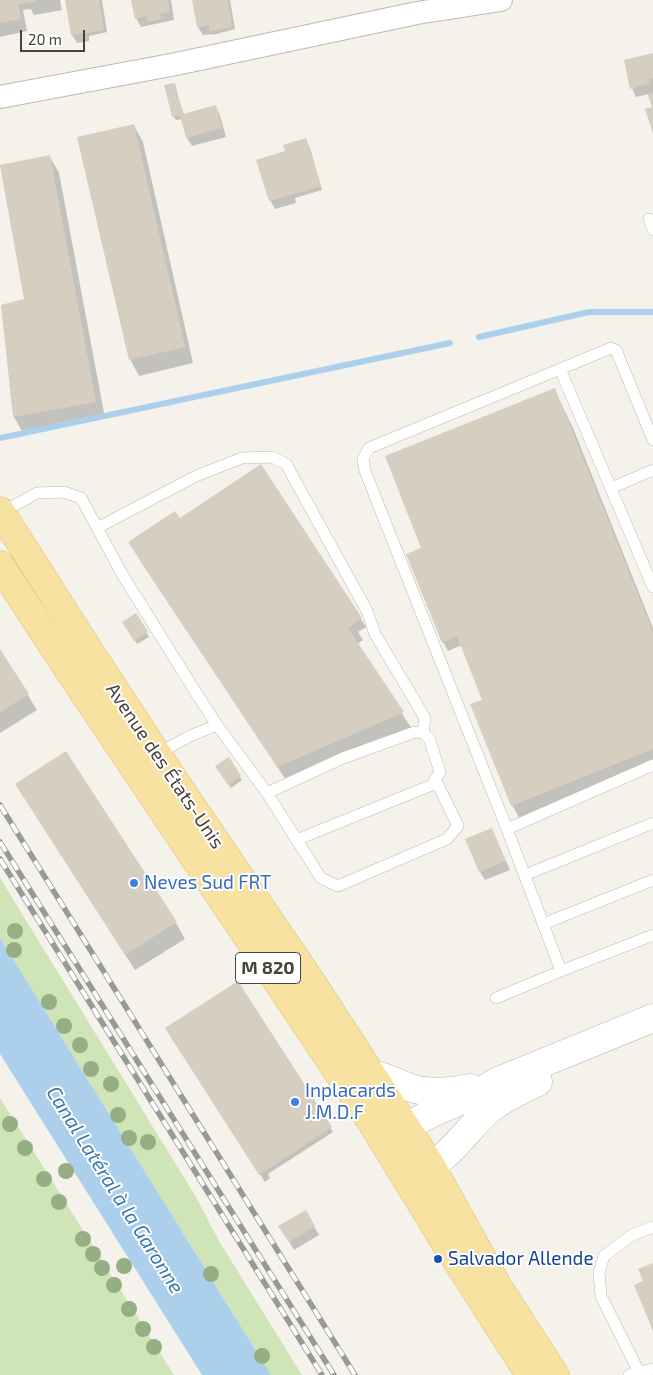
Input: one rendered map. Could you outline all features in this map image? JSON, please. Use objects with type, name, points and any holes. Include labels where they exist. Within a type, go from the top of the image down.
[{"type":"main road","name":"Avenue des États-Unis","points":[[1,512],[157,754],[310,980],[431,1166],[497,1285],[556,1375]]},
{"type":"main road","name":"Avenue des États-Unis","points":[[0,565],[82,691],[372,1123],[451,1252],[530,1375]]},
{"type":"street","points":[[0,97],[176,64],[417,13],[501,0]]},
{"type":"street","points":[[371,1074],[384,1076],[417,1090],[462,1090],[496,1082],[653,1018]]},
{"type":"street","points":[[496,1082],[480,1092],[426,1116],[406,1129],[396,1140],[396,1163],[416,1172],[431,1166],[442,1158],[490,1109],[514,1093],[562,1072],[653,1037]]},
{"type":"lane","points":[[561,971],[507,829],[365,471],[363,459],[369,448],[611,348],[616,350],[653,440]]},
{"type":"lane","points":[[560,368],[653,587]]},
{"type":"lane","points":[[97,528],[196,476],[242,458],[272,457],[286,464],[367,611],[375,634],[425,718],[423,733]]},
{"type":"lane","points":[[611,488],[653,470]]},
{"type":"lane","points":[[1,512],[37,492],[64,492],[80,498],[122,574],[217,725],[267,793],[321,878],[338,886],[447,839],[458,826],[435,779]]},
{"type":"lane","points":[[157,754],[190,736],[217,725]]},
{"type":"lane","points":[[267,793],[343,758],[415,732],[423,733],[429,738],[440,772],[432,785],[296,840]]},
{"type":"lane","points":[[507,829],[653,765]]},
{"type":"lane","points":[[525,875],[653,823]]},
{"type":"lane","points":[[543,924],[653,880]]},
{"type":"lane","points":[[496,998],[653,935]]},
{"type":"lane","points":[[653,1227],[632,1236],[604,1256],[599,1272],[601,1296],[634,1374],[653,1369]]},
{"type":"green space","points":[[0,878],[196,1197],[219,1241],[302,1375],[271,1375],[0,938]]},
{"type":"green space","points":[[0,1098],[174,1375],[0,1375]]},
{"type":"water","name":"Canal Latéral à la Garonne","points":[[0,938],[271,1375],[202,1375],[0,1054]]},
{"type":"building","points":[[0,0],[36,1],[18,4],[21,19],[0,23]]},
{"type":"building","points":[[65,0],[99,0],[104,30],[71,35]]},
{"type":"building","points":[[131,0],[168,0],[170,12],[160,14],[161,19],[147,22],[146,16],[135,19]]},
{"type":"building","points":[[192,0],[228,0],[232,27],[209,32],[209,25],[197,27]]},
{"type":"building","points":[[653,53],[653,78],[649,79],[649,84],[630,89],[624,60]]},
{"type":"building","points":[[175,83],[183,114],[216,105],[222,128],[186,138],[180,115],[172,117],[164,85]]},
{"type":"building","points":[[653,93],[653,134],[645,109],[652,107],[648,95]]},
{"type":"building","points":[[134,124],[185,347],[129,360],[77,137]]},
{"type":"building","points":[[306,138],[321,186],[269,201],[256,160],[285,151],[283,145]]},
{"type":"building","points":[[50,155],[96,402],[13,417],[1,305],[24,299],[0,165]]},
{"type":"building","points":[[555,388],[653,632],[653,749],[511,806],[470,704],[482,700],[457,636],[442,643],[406,554],[421,548],[385,456]]},
{"type":"building","points":[[261,464],[362,618],[348,628],[404,712],[277,767],[128,542],[175,511],[180,518]]},
{"type":"building","points":[[136,613],[148,632],[134,641],[122,622]]},
{"type":"building","points":[[0,649],[29,694],[0,712]]},
{"type":"building","points":[[66,751],[177,922],[125,955],[15,784]]},
{"type":"building","points":[[229,757],[241,776],[228,785],[215,766]]},
{"type":"building","points":[[492,828],[506,861],[479,872],[465,839]]},
{"type":"building","points":[[238,981],[332,1127],[259,1175],[165,1028]]},
{"type":"building","points":[[306,1210],[315,1226],[289,1242],[278,1226]]},
{"type":"building","points":[[653,1263],[653,1331],[634,1285],[643,1281],[638,1269]]},
{"type":"waterway","points":[[479,337],[589,312],[653,312]]},
{"type":"waterway","points":[[0,438],[450,343]]},
{"type":"railway","points":[[0,805],[355,1375]]},
{"type":"railway","points":[[0,842],[334,1375]]},
{"type":"railway","points":[[0,859],[322,1375]]},
{"type":"place","name":"Neves Sud FRT","points":[[134,883]]},
{"type":"place","name":"Inplacards J.M.D.F","points":[[295,1102]]},
{"type":"place","name":"Salvador Allende","points":[[438,1259]]}]
